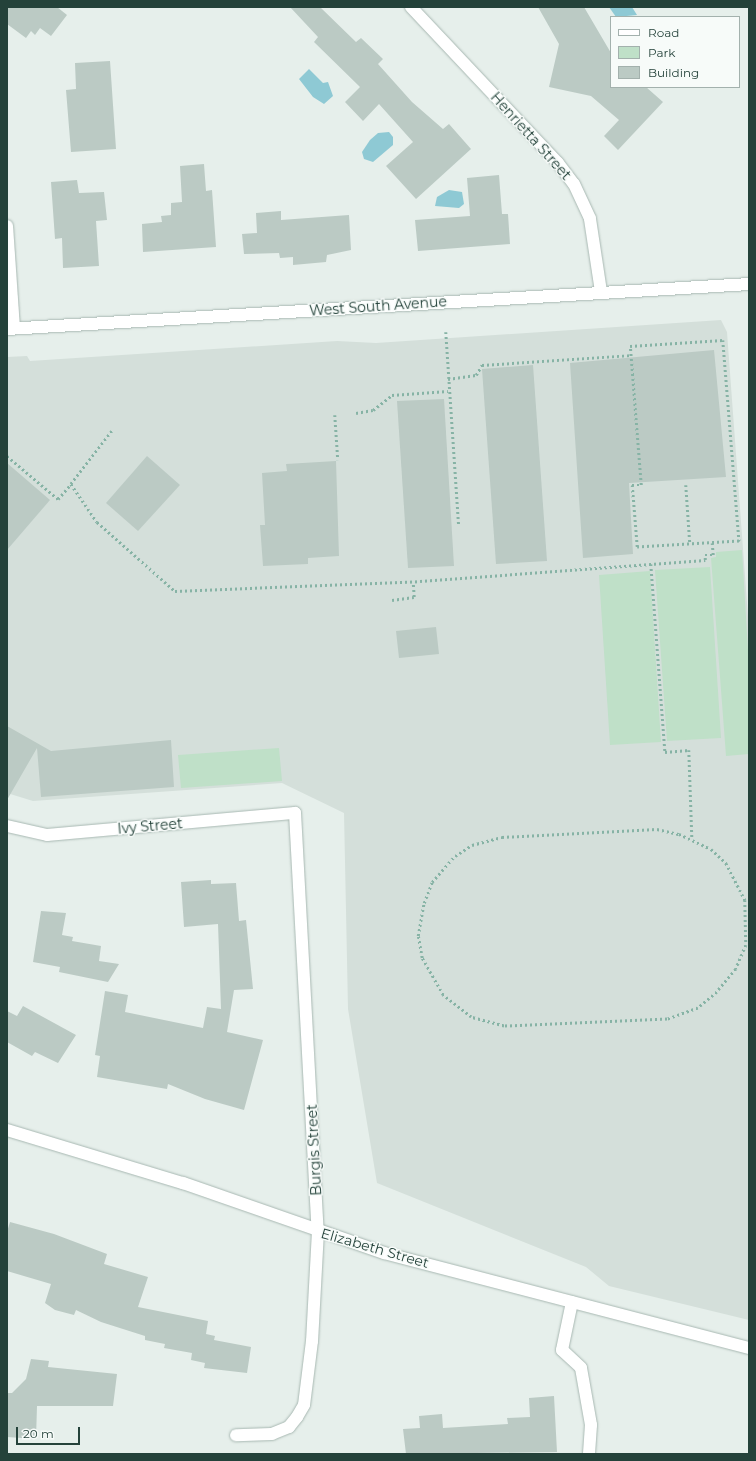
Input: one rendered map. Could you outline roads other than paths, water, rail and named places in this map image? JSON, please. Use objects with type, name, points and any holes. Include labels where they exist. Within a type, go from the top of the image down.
[{"type":"street","name":"Henrietta Street","points":[[411,7],[558,164],[574,184],[590,219],[601,292]]},
{"type":"street","points":[[7,226],[10,329]]},
{"type":"street","name":"West South Avenue","points":[[10,329],[749,284]]},
{"type":"street","name":"Ivy Street","points":[[7,826],[47,835],[295,813]]},
{"type":"street","name":"Burgis Street","points":[[236,1435],[272,1434],[289,1427],[304,1405],[318,1232],[295,813]]},
{"type":"street","name":"Elizabeth Street","points":[[7,1130],[183,1183],[318,1232],[384,1253],[749,1348]]},
{"type":"street","points":[[572,1302],[562,1350],[581,1368],[591,1425],[589,1454]]},
{"type":"water","points":[[609,7],[632,7],[637,15],[626,16],[615,16]]},
{"type":"water","points":[[309,69],[323,83],[328,82],[333,96],[324,104],[313,97],[299,79]]},
{"type":"water","points":[[389,132],[393,137],[393,145],[373,162],[364,159],[362,152],[370,140],[378,133]]},
{"type":"water","points":[[449,190],[462,192],[464,204],[459,208],[435,206],[437,197]]}]
